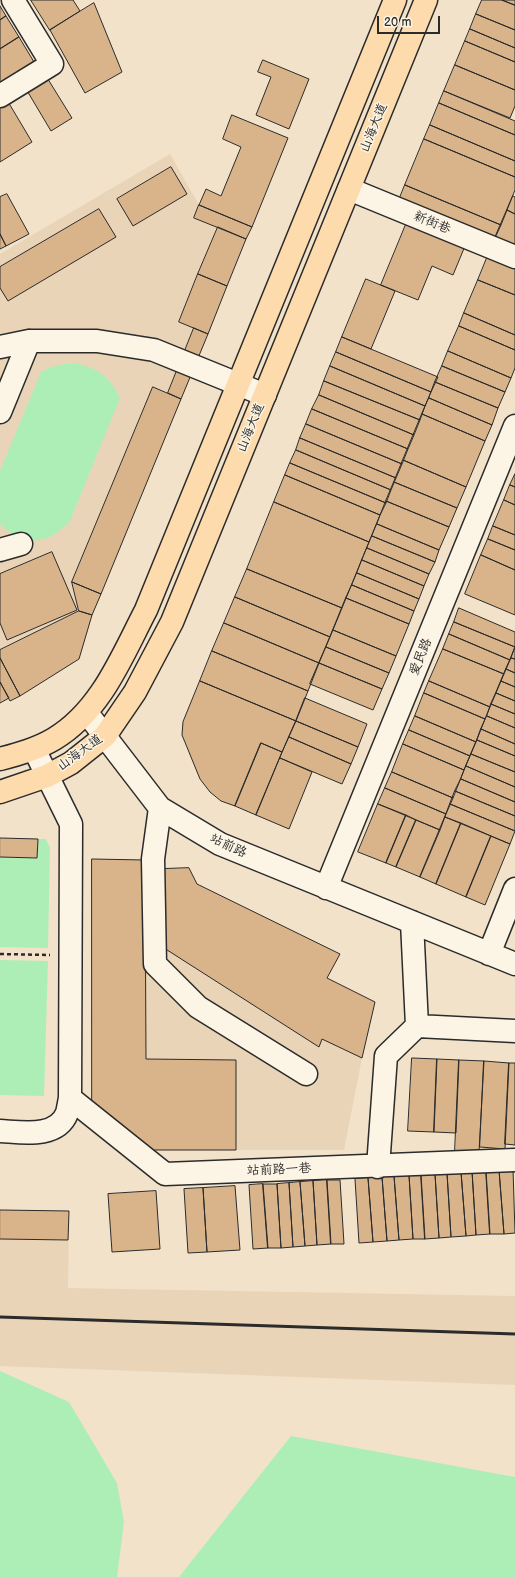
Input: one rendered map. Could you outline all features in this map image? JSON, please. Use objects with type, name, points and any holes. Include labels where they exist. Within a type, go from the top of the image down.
[{"type":"main road","name":"山海大道","points":[[0,759],[34,749],[55,739],[87,713],[111,677],[146,610],[395,0]]},
{"type":"main road","name":"山海大道","points":[[0,792],[47,776],[71,763],[105,736],[135,692],[172,622],[426,0]]},
{"type":"street","points":[[0,96],[52,64],[13,0]]},
{"type":"street","name":"新街巷","points":[[349,189],[515,257]]},
{"type":"street","points":[[0,412],[28,341]]},
{"type":"street","points":[[0,347],[28,341],[97,341],[154,350],[265,395]]},
{"type":"street","name":"爱民路","points":[[326,888],[515,426]]},
{"type":"street","points":[[0,550],[21,544]]},
{"type":"street","name":"站前路","points":[[87,713],[160,808],[220,844],[515,964]]},
{"type":"street","points":[[0,1131],[42,1132],[57,1126],[66,1114],[70,1098],[71,824],[34,749]]},
{"type":"street","points":[[160,808],[153,859],[155,964],[198,1007],[306,1074]]},
{"type":"street","points":[[489,954],[515,889]]},
{"type":"street","points":[[412,922],[417,1026]]},
{"type":"street","points":[[378,1167],[386,1056],[417,1026],[515,1031]]},
{"type":"street","name":"站前路一巷","points":[[70,1098],[165,1174],[378,1167],[515,1160]]},
{"type":"path","points":[[0,954],[70,955]]},
{"type":"shaded area","points":[[170,154],[199,205],[218,227],[179,321],[208,334],[181,399],[153,387],[72,582],[79,611],[0,649],[0,254]]},
{"type":"shaded area","points":[[92,859],[145,860],[163,869],[189,868],[197,884],[340,954],[327,978],[375,1002],[362,1058],[344,1150],[149,1150],[92,1108]]},
{"type":"shaded area","points":[[0,1210],[69,1211],[68,1288],[515,1296],[515,1385],[0,1366]]},
{"type":"green space","points":[[74,363],[89,367],[102,374],[112,384],[120,398],[70,521],[62,529],[44,539],[26,540],[9,532],[0,524],[0,471],[41,372],[49,368]]},
{"type":"green space","points":[[38,839],[46,839],[50,848],[48,948],[0,947],[0,857],[37,858]]},
{"type":"green space","points":[[0,960],[48,961],[44,1096],[0,1095]]},
{"type":"green space","points":[[0,1371],[69,1402],[117,1483],[124,1522],[117,1577],[0,1577]]},
{"type":"green space","points":[[291,1436],[515,1477],[515,1577],[179,1577]]},
{"type":"building","points":[[31,0],[73,0],[80,11],[50,30]]},
{"type":"building","points":[[482,0],[502,0],[515,5],[515,30],[476,14]]},
{"type":"building","points":[[502,0],[515,0],[515,5]]},
{"type":"building","points":[[94,3],[122,72],[85,93],[50,30]]},
{"type":"building","points":[[0,6],[6,16],[0,20]]},
{"type":"building","points":[[476,14],[515,30],[515,48],[470,29]]},
{"type":"building","points":[[6,16],[19,37],[0,49],[0,20]]},
{"type":"building","points":[[470,29],[515,48],[515,62],[465,41]]},
{"type":"building","points":[[19,37],[34,62],[0,83],[0,49]]},
{"type":"building","points":[[465,41],[515,62],[515,90],[455,65]]},
{"type":"building","points":[[263,60],[309,79],[289,129],[256,115],[271,77],[258,72]]},
{"type":"building","points":[[455,65],[515,90],[515,106],[510,118],[444,91]]},
{"type":"building","points":[[46,76],[72,118],[51,131],[26,89]]},
{"type":"building","points":[[444,91],[515,121],[515,135],[439,103]]},
{"type":"building","points":[[7,100],[32,142],[0,162],[0,104]]},
{"type":"building","points":[[439,103],[515,135],[515,161],[430,125]]},
{"type":"building","points":[[232,115],[288,138],[252,227],[199,205],[206,189],[221,196],[241,147],[223,139]]},
{"type":"building","points":[[430,125],[515,161],[515,177],[424,139]]},
{"type":"building","points":[[424,139],[515,177],[515,190],[501,225],[405,185]]},
{"type":"building","points":[[171,167],[187,194],[133,226],[117,199]]},
{"type":"building","points":[[405,185],[501,225],[494,240],[399,200]]},
{"type":"building","points":[[7,194],[29,234],[6,246],[0,234],[0,197]]},
{"type":"building","points":[[513,196],[515,197],[515,214],[507,210]]},
{"type":"building","points":[[199,205],[252,227],[246,239],[194,218]]},
{"type":"building","points":[[99,209],[116,237],[8,301],[0,288],[0,267]]},
{"type":"building","points":[[507,210],[515,214],[515,248],[494,240]]},
{"type":"building","points":[[407,222],[465,246],[453,275],[432,266],[418,300],[381,285]]},
{"type":"building","points":[[218,227],[246,239],[227,286],[198,274]]},
{"type":"building","points":[[0,234],[6,246],[0,249]]},
{"type":"building","points":[[489,253],[515,264],[515,295],[478,280]]},
{"type":"building","points":[[198,274],[227,286],[208,334],[179,322]]},
{"type":"building","points":[[366,279],[395,291],[371,349],[342,337]]},
{"type":"building","points":[[478,280],[515,295],[515,335],[464,313]]},
{"type":"building","points":[[464,313],[515,335],[515,350],[459,326]]},
{"type":"building","points":[[459,326],[515,350],[515,368],[511,378],[448,351]]},
{"type":"building","points":[[194,328],[208,334],[181,399],[168,393]]},
{"type":"building","points":[[342,337],[438,377],[431,392],[336,352]]},
{"type":"building","points":[[448,351],[511,378],[505,392],[442,366]]},
{"type":"building","points":[[336,352],[431,392],[425,406],[330,366]]},
{"type":"building","points":[[330,366],[425,406],[420,420],[324,381]]},
{"type":"building","points":[[442,366],[505,392],[498,408],[435,382]]},
{"type":"building","points":[[324,381],[420,420],[414,435],[319,395]]},
{"type":"building","points":[[435,382],[498,408],[492,425],[429,398]]},
{"type":"building","points":[[153,387],[181,399],[101,594],[72,582]]},
{"type":"building","points":[[319,395],[414,435],[408,449],[312,409]]},
{"type":"building","points":[[429,398],[492,425],[485,441],[422,414]]},
{"type":"building","points":[[312,409],[408,449],[402,464],[306,424]]},
{"type":"building","points":[[422,414],[485,441],[466,487],[403,460]]},
{"type":"building","points":[[306,424],[402,464],[396,478],[300,438]]},
{"type":"building","points":[[300,438],[396,478],[391,490],[296,450]]},
{"type":"building","points":[[296,450],[391,490],[386,503],[290,463]]},
{"type":"building","points":[[403,460],[466,487],[457,508],[394,482]]},
{"type":"building","points":[[290,463],[386,503],[380,515],[285,475]]},
{"type":"building","points":[[515,474],[515,487],[510,485]]},
{"type":"building","points":[[285,475],[380,515],[369,542],[274,502]]},
{"type":"building","points":[[394,482],[457,508],[449,527],[386,501]]},
{"type":"building","points":[[510,485],[515,487],[515,505],[504,500]]},
{"type":"building","points":[[504,500],[515,505],[515,535],[493,526]]},
{"type":"building","points":[[386,501],[449,527],[439,550],[377,524]]},
{"type":"building","points":[[274,502],[369,542],[342,608],[247,569]]},
{"type":"building","points":[[377,524],[439,550],[435,562],[372,536]]},
{"type":"building","points":[[493,526],[515,535],[515,550],[488,539]]},
{"type":"building","points":[[372,536],[435,562],[429,574],[367,548]]},
{"type":"building","points":[[488,539],[515,550],[515,570],[481,555]]},
{"type":"building","points":[[367,548],[429,574],[424,586],[362,560]]},
{"type":"building","points":[[52,552],[77,610],[7,640],[0,623],[0,574]]},
{"type":"building","points":[[481,555],[515,570],[515,615],[465,594]]},
{"type":"building","points":[[362,560],[424,586],[419,599],[357,573]]},
{"type":"building","points":[[247,569],[342,608],[330,637],[235,597]]},
{"type":"building","points":[[357,573],[419,599],[414,611],[352,585]]},
{"type":"building","points":[[72,582],[101,594],[92,615],[79,611]]},
{"type":"building","points":[[352,585],[414,611],[409,624],[346,598]]},
{"type":"building","points":[[235,597],[330,637],[319,663],[224,623]]},
{"type":"building","points":[[346,598],[409,624],[396,656],[333,630]]},
{"type":"building","points":[[459,608],[515,632],[515,647],[454,622]]},
{"type":"building","points":[[79,611],[92,615],[79,659],[20,696],[0,658],[0,650]]},
{"type":"building","points":[[454,622],[515,647],[510,660],[449,634]]},
{"type":"building","points":[[224,623],[319,663],[308,691],[212,651]]},
{"type":"building","points":[[333,630],[396,656],[389,673],[326,647]]},
{"type":"building","points":[[449,634],[510,660],[504,674],[443,649]]},
{"type":"building","points":[[326,647],[389,673],[382,689],[319,663]]},
{"type":"building","points":[[515,647],[515,659],[511,658]]},
{"type":"building","points":[[443,649],[504,674],[490,707],[429,681]]},
{"type":"building","points":[[212,651],[308,691],[296,721],[200,681]]},
{"type":"building","points":[[0,658],[20,696],[10,701],[0,682]]},
{"type":"building","points":[[511,658],[515,659],[515,673],[506,669]]},
{"type":"building","points":[[319,663],[382,689],[373,710],[310,684]]},
{"type":"building","points":[[506,669],[515,673],[515,687],[501,681]]},
{"type":"building","points":[[200,681],[296,721],[282,752],[261,743],[235,806],[221,801],[210,792],[200,779],[182,735],[183,722]]},
{"type":"building","points":[[429,681],[490,707],[485,719],[424,693]]},
{"type":"building","points":[[501,681],[515,687],[515,701],[496,693]]},
{"type":"building","points":[[0,682],[9,698],[0,703]]},
{"type":"building","points":[[424,693],[485,719],[476,742],[415,716]]},
{"type":"building","points":[[496,693],[515,701],[515,714],[491,704]]},
{"type":"building","points":[[305,698],[367,724],[358,747],[296,721]]},
{"type":"building","points":[[491,704],[515,714],[515,728],[487,716]]},
{"type":"building","points":[[415,716],[476,742],[470,756],[409,730]]},
{"type":"building","points":[[487,716],[515,728],[515,744],[481,729]]},
{"type":"building","points":[[296,721],[358,747],[351,764],[289,737]]},
{"type":"building","points":[[481,729],[515,744],[515,756],[477,740]]},
{"type":"building","points":[[409,730],[470,756],[464,770],[403,744]]},
{"type":"building","points":[[289,737],[351,764],[342,784],[280,758]]},
{"type":"building","points":[[477,740],[515,756],[515,772],[471,754]]},
{"type":"building","points":[[261,743],[282,752],[256,815],[235,806]]},
{"type":"building","points":[[403,744],[464,770],[453,798],[392,772]]},
{"type":"building","points":[[471,754],[515,772],[515,787],[466,766]]},
{"type":"building","points":[[280,758],[312,772],[289,829],[256,815]]},
{"type":"building","points":[[466,766],[515,787],[515,802],[461,779]]},
{"type":"building","points":[[392,772],[453,798],[446,814],[385,788]]},
{"type":"building","points":[[461,779],[515,802],[515,816],[455,791]]},
{"type":"building","points":[[385,788],[446,814],[440,830],[378,804]]},
{"type":"building","points":[[455,791],[515,816],[515,831],[450,804]]},
{"type":"building","points":[[378,804],[406,815],[386,863],[358,852]]},
{"type":"building","points":[[450,804],[515,831],[510,844],[445,817]]},
{"type":"building","points":[[406,815],[416,820],[396,867],[386,863]]},
{"type":"building","points":[[445,817],[461,823],[436,884],[420,877]]},
{"type":"building","points":[[416,820],[440,830],[420,877],[396,867]]},
{"type":"building","points":[[461,823],[491,836],[466,897],[436,884]]},
{"type":"building","points":[[491,836],[510,844],[485,905],[466,897]]},
{"type":"building","points":[[0,838],[38,839],[37,858],[0,857]]},
{"type":"building","points":[[92,859],[145,860],[146,1059],[236,1060],[236,1150],[149,1150],[92,1108]]},
{"type":"building","points":[[189,868],[197,884],[340,954],[327,978],[375,1002],[362,1058],[322,1039],[319,1047],[164,948],[163,869]]},
{"type":"building","points":[[412,1058],[437,1059],[434,1132],[408,1131]]},
{"type":"building","points":[[437,1059],[459,1060],[456,1133],[434,1132]]},
{"type":"building","points":[[459,1060],[484,1061],[479,1152],[455,1151]]},
{"type":"building","points":[[484,1061],[509,1063],[505,1149],[480,1147]]},
{"type":"building","points":[[509,1063],[515,1063],[515,1145],[505,1144]]},
{"type":"building","points":[[513,1169],[515,1233],[504,1234],[499,1170]]},
{"type":"building","points":[[486,1170],[499,1170],[504,1234],[490,1234]]},
{"type":"building","points":[[486,1170],[490,1234],[476,1235],[472,1171]]},
{"type":"building","points":[[472,1171],[476,1235],[466,1236],[461,1172]]},
{"type":"building","points":[[461,1172],[466,1236],[451,1237],[447,1173]]},
{"type":"building","points":[[447,1173],[451,1237],[439,1238],[435,1174]]},
{"type":"building","points":[[421,1174],[435,1174],[439,1238],[425,1239]]},
{"type":"building","points":[[421,1174],[425,1239],[413,1239],[409,1175]]},
{"type":"building","points":[[409,1175],[413,1239],[399,1240],[394,1176]]},
{"type":"building","points":[[394,1176],[399,1240],[387,1241],[382,1177]]},
{"type":"building","points":[[382,1177],[387,1241],[373,1242],[368,1178]]},
{"type":"building","points":[[368,1178],[373,1242],[359,1243],[355,1179]]},
{"type":"building","points":[[327,1180],[331,1244],[317,1245],[313,1181]]},
{"type":"building","points":[[327,1180],[340,1180],[344,1244],[331,1244]]},
{"type":"building","points":[[313,1181],[317,1245],[305,1246],[300,1182]]},
{"type":"building","points":[[300,1182],[305,1246],[293,1247],[289,1183]]},
{"type":"building","points":[[289,1183],[293,1247],[281,1248],[277,1184]]},
{"type":"building","points":[[263,1184],[268,1248],[253,1249],[249,1185]]},
{"type":"building","points":[[263,1184],[277,1184],[281,1248],[268,1248]]},
{"type":"building","points":[[235,1186],[240,1250],[207,1252],[203,1188]]},
{"type":"building","points":[[203,1188],[207,1252],[188,1253],[184,1189]]},
{"type":"building","points":[[156,1191],[160,1249],[112,1252],[108,1194]]},
{"type":"building","points":[[0,1210],[69,1211],[68,1240],[0,1239]]},
{"type":"railway","points":[[0,1317],[515,1334]]}]
